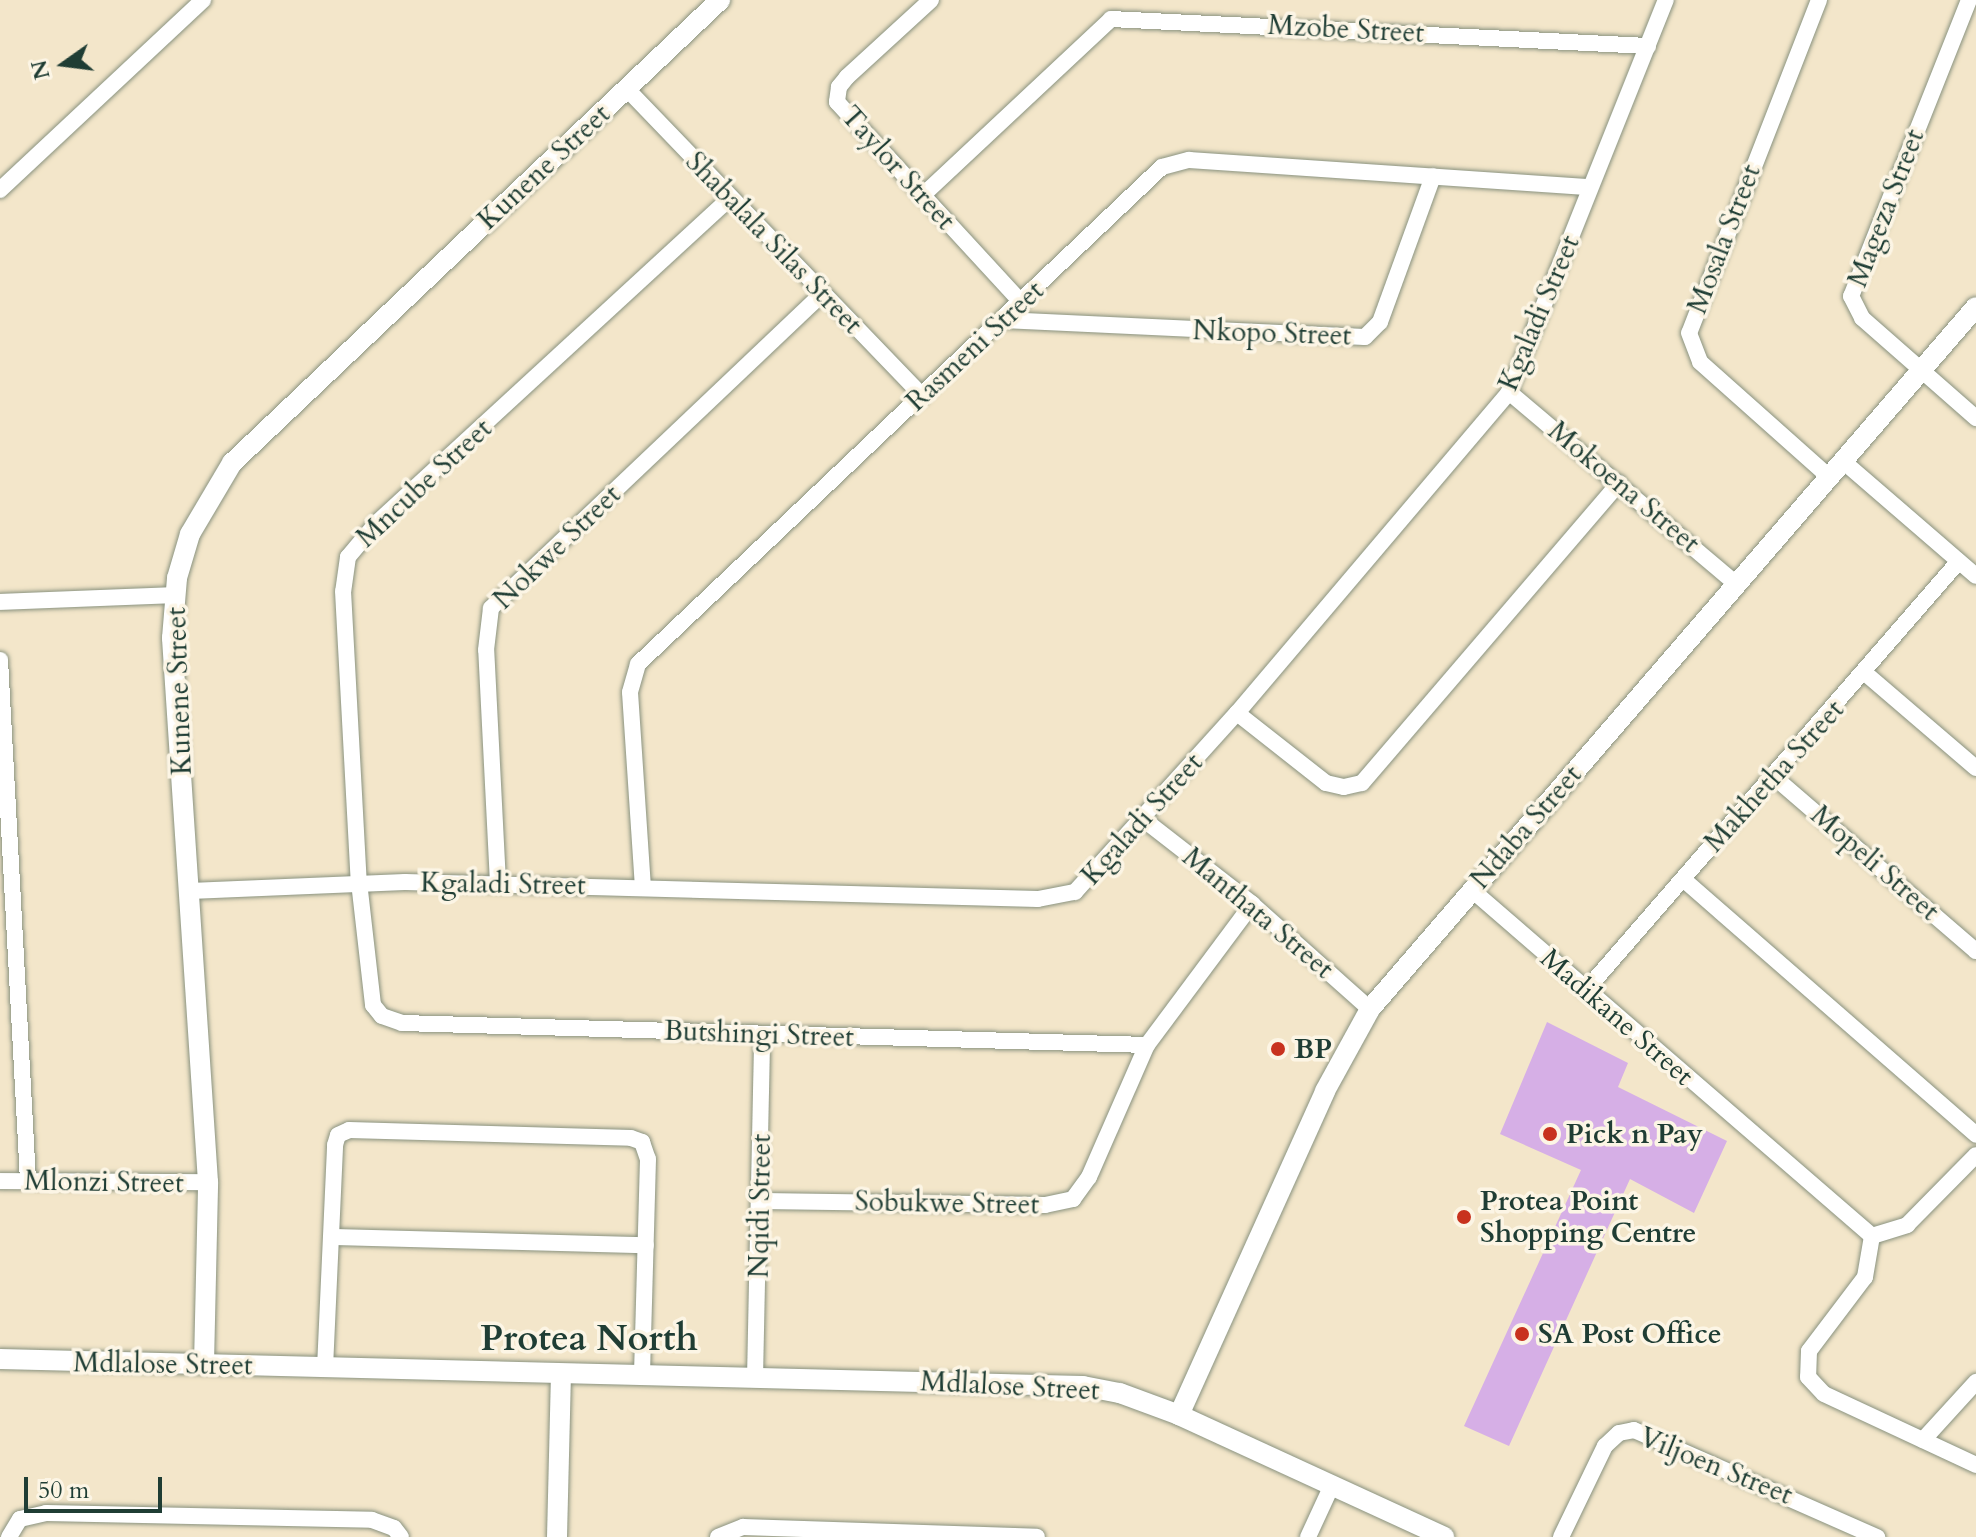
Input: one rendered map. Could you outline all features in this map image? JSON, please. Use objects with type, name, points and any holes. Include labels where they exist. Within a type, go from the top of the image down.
[{"type":"street","points":[[0,190],[203,0]]},
{"type":"street","name":"Kunene Street","points":[[204,1364],[208,1182],[172,638],[175,595],[196,519],[232,463],[720,0]]},
{"type":"street","name":"Taylor Street","points":[[931,0],[847,77],[836,94],[843,112],[1022,303]]},
{"type":"street","name":"Kgaladi Street","points":[[190,891],[359,882],[1064,896],[1084,886],[1237,713],[1509,392],[1666,0]]},
{"type":"street","name":"Mosala Street","points":[[1819,0],[1689,333],[1700,362],[1829,477]]},
{"type":"street","name":"Mageza Street","points":[[1969,0],[1852,291],[1862,318],[1976,418]]},
{"type":"street","name":"Mzobe Street","points":[[922,196],[1098,27],[1117,18],[1648,46]]},
{"type":"street","name":"Shabalala Silas Street","points":[[627,89],[922,396]]},
{"type":"street","name":"Rasmeni Street","points":[[643,888],[630,692],[635,669],[1174,161],[1590,187]]},
{"type":"street","name":"Nkopo Street","points":[[1003,320],[1365,337],[1380,322],[1433,176]]},
{"type":"street","name":"Mncube Street","points":[[376,1010],[359,882],[343,591],[348,557],[375,525],[730,198]]},
{"type":"street","name":"Nokwe Street","points":[[498,883],[486,650],[491,608],[822,294]]},
{"type":"street","name":"Ndaba Street","points":[[1179,1415],[1325,1091],[1370,1009],[1976,307]]},
{"type":"street","name":"Mokoena Street","points":[[1509,392],[1737,585]]},
{"type":"street","points":[[1844,462],[1976,576]]},
{"type":"street","points":[[1237,713],[1326,783],[1344,787],[1362,783],[1619,483]]},
{"type":"street","name":"Makhetha Street","points":[[1586,990],[1865,673],[1959,561]]},
{"type":"street","points":[[0,602],[175,595]]},
{"type":"street","points":[[0,660],[28,1181]]},
{"type":"street","points":[[1865,673],[1976,768]]},
{"type":"street","name":"Mopeli Street","points":[[1773,776],[1976,951]]},
{"type":"street","name":"Manthata Street","points":[[1143,819],[1252,904],[1370,1009]]},
{"type":"street","points":[[1683,879],[1976,1135]]},
{"type":"street","name":"Madikane Street","points":[[1472,890],[1872,1236]]},
{"type":"street","name":"Sobukwe Street","points":[[762,1201],[1066,1202],[1085,1185],[1147,1045],[1252,904]]},
{"type":"street","name":"Butshingi Street","points":[[376,1010],[402,1023],[1147,1045]]},
{"type":"street","name":"Nqidi Street","points":[[755,1378],[762,1201],[762,1034]]},
{"type":"street","points":[[325,1368],[340,1133],[427,1132],[639,1140],[648,1159],[642,1376]]},
{"type":"street","points":[[1976,1155],[1907,1225],[1872,1236],[1865,1277],[1812,1346],[1807,1371],[1824,1394],[1976,1465]]},
{"type":"street","name":"Mlonzi Street","points":[[0,1181],[208,1182]]},
{"type":"street","points":[[333,1237],[646,1245]]},
{"type":"street","name":"Mdlalose Street","points":[[0,1359],[561,1376],[1083,1386],[1130,1396],[1179,1415],[1444,1537]]},
{"type":"street","points":[[557,1537],[561,1376]]},
{"type":"street","points":[[1923,1440],[1976,1382]]},
{"type":"street","name":"Viljoen Street","points":[[1561,1537],[1605,1446],[1619,1433],[1634,1430],[1877,1537]]},
{"type":"street","points":[[1308,1537],[1332,1485]]},
{"type":"street","points":[[9,1537],[20,1519],[46,1513],[372,1520],[394,1528],[401,1537]]},
{"type":"street","points":[[718,1537],[743,1527],[1037,1537]]},
{"type":"building","points":[[1547,1022],[1628,1063],[1618,1087],[1727,1141],[1694,1213],[1630,1179],[1509,1446],[1464,1426],[1581,1170],[1500,1134]]},
{"type":"place","name":"BP","points":[[1278,1049]]},
{"type":"place","name":"Pick n Pay","points":[[1550,1134]]},
{"type":"place","name":"Protea Point Shopping Centre","points":[[1464,1217]]},
{"type":"place","name":"SA Post Office","points":[[1522,1334]]},
{"type":"district","name":"Protea North","points":[[589,1339]]}]
